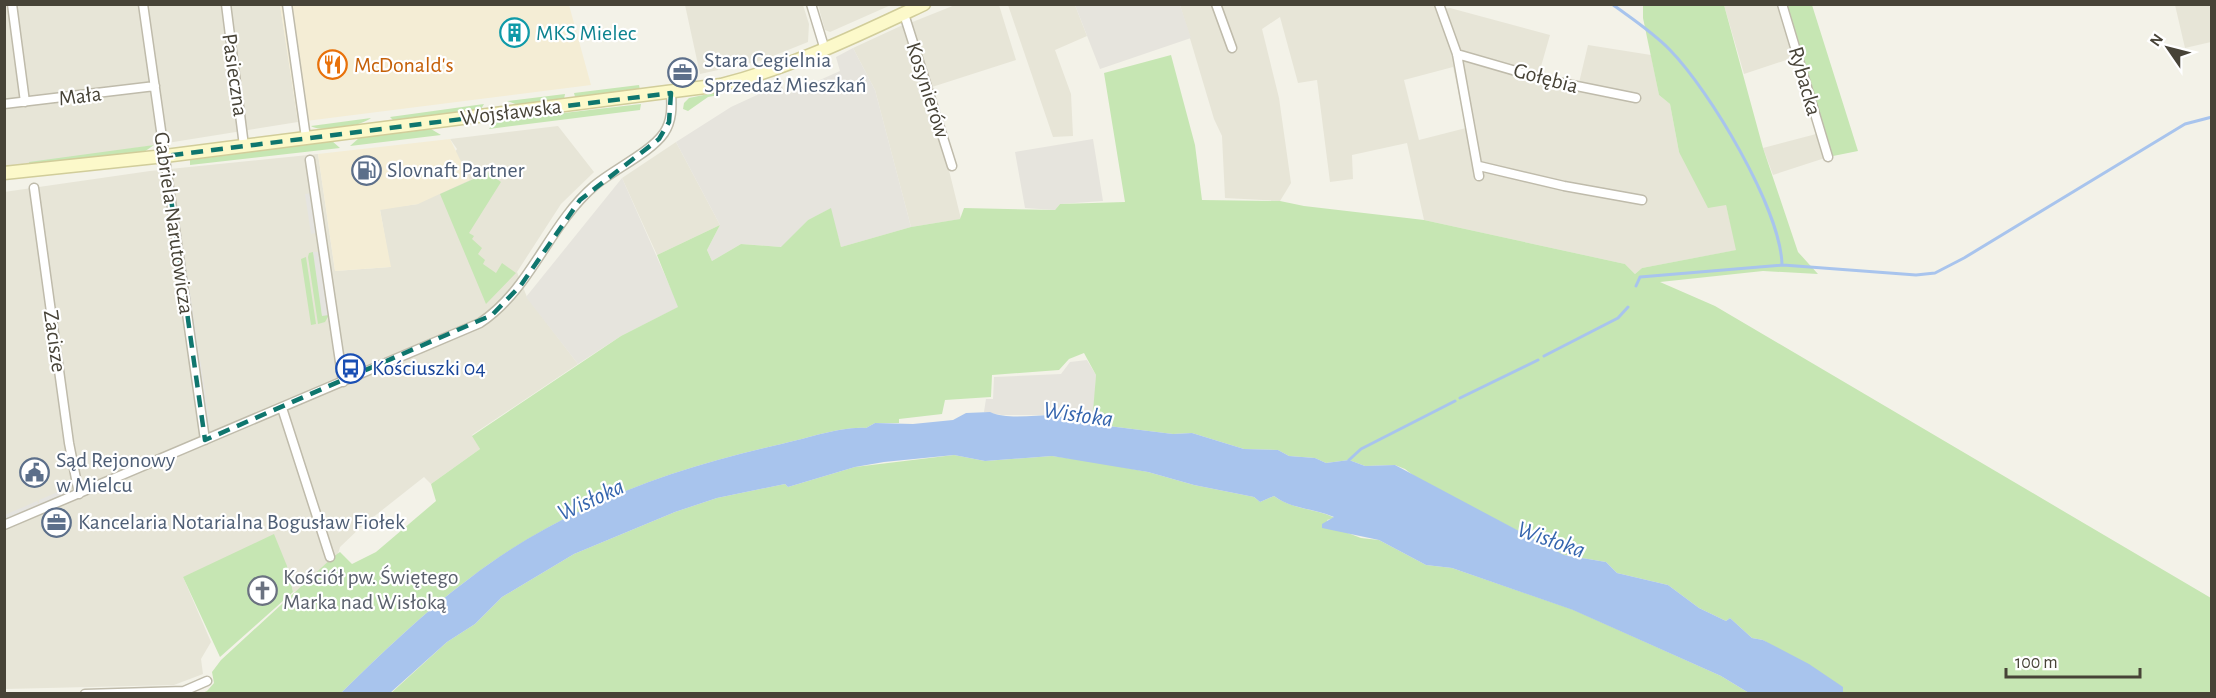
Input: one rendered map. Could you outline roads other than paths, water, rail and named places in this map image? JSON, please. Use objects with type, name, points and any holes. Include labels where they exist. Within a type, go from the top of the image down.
[{"type":"street","points":[[12,4],[25,102]]},
{"type":"street","name":"Gabriela Narutowicza","points":[[143,4],[205,440]]},
{"type":"street","name":"Pasieczna","points":[[226,4],[244,146]]},
{"type":"street","points":[[287,4],[306,138]]},
{"type":"street","points":[[811,4],[825,50]]},
{"type":"street","name":"Wojsławska","points":[[4,173],[59,166],[83,166],[671,93],[748,78],[825,50],[924,4]]},
{"type":"street","points":[[1216,4],[1232,48]]},
{"type":"street","points":[[1438,4],[1457,54],[1479,176]]},
{"type":"street","name":"Rybacka","points":[[1782,4],[1828,157]]},
{"type":"street","name":"Kosynierów","points":[[904,14],[952,166]]},
{"type":"street","name":"Gołębia","points":[[1457,54],[1557,82],[1636,98]]},
{"type":"street","name":"Mała","points":[[4,104],[155,87]]},
{"type":"street","points":[[4,525],[480,323],[501,308],[521,285],[580,200],[608,174],[659,139],[669,122],[671,93]]},
{"type":"street","points":[[310,160],[343,382]]},
{"type":"street","name":"Wojsławska","points":[[4,181],[61,174],[83,166]]},
{"type":"street","points":[[1479,166],[1564,186],[1642,200]]},
{"type":"street","name":"Zacisze","points":[[34,188],[69,443],[79,494]]},
{"type":"street","points":[[282,408],[330,557]]},
{"type":"street","points":[[85,693],[184,692],[207,681]]},
{"type":"water","points":[[990,412],[1012,416],[1054,415],[1072,420],[1084,419],[1092,424],[1173,434],[1192,433],[1244,449],[1278,450],[1289,456],[1315,458],[1326,463],[1349,460],[1365,466],[1395,465],[1564,555],[1606,562],[1617,573],[1668,585],[1699,608],[1726,621],[1730,618],[1752,638],[1763,640],[1809,664],[1843,687],[1843,692],[1850,693],[1749,693],[1721,676],[1573,610],[1452,568],[1426,565],[1379,540],[1322,528],[1322,524],[1334,517],[1289,504],[1274,496],[1260,502],[1254,497],[1194,485],[1148,472],[1052,456],[985,461],[954,455],[855,467],[788,487],[785,484],[717,498],[675,512],[574,554],[502,597],[475,624],[447,642],[390,693],[341,693],[419,619],[470,578],[540,532],[616,495],[695,466],[833,431],[866,428],[875,423],[913,424],[953,420],[966,413]]},
{"type":"waterway","points":[[1612,4],[1664,44],[1704,93],[1740,151],[1756,182],[1778,240],[1782,264]]},
{"type":"waterway","points":[[1636,286],[1640,277],[1783,265],[1916,275],[1935,273],[1964,258],[2185,124],[2212,117]]},
{"type":"waterway","points":[[1544,356],[1618,318],[1628,307]]},
{"type":"waterway","points":[[1460,398],[1538,360]]},
{"type":"waterway","points":[[1349,460],[1361,449],[1455,401]]},
{"type":"place","name":"MKS Mielec","points":[[515,33]]},
{"type":"place","name":"McDonald's","points":[[333,65]]},
{"type":"place","name":"Stara Cegielnia Sprzedaż Mieszkań","points":[[683,73]]},
{"type":"place","name":"Slovnaft Partner","points":[[366,170]]},
{"type":"place","name":"Kościuszki 04","points":[[351,368]]},
{"type":"place","name":"Sąd Rejonowy w Mielcu","points":[[35,473]]},
{"type":"place","name":"Kancelaria Notarialna Bogusław Fiołek","points":[[57,522]]},
{"type":"place","name":"Kościół pw. Świętego Marka nad Wisłoką","points":[[262,590]]},
{"type":"water label","name":"Wisłoka","points":[[1078,415]]},
{"type":"water label","name":"Wisłoka","points":[[591,500]]},
{"type":"water label","name":"Wisłoka","points":[[1551,540]]}]
